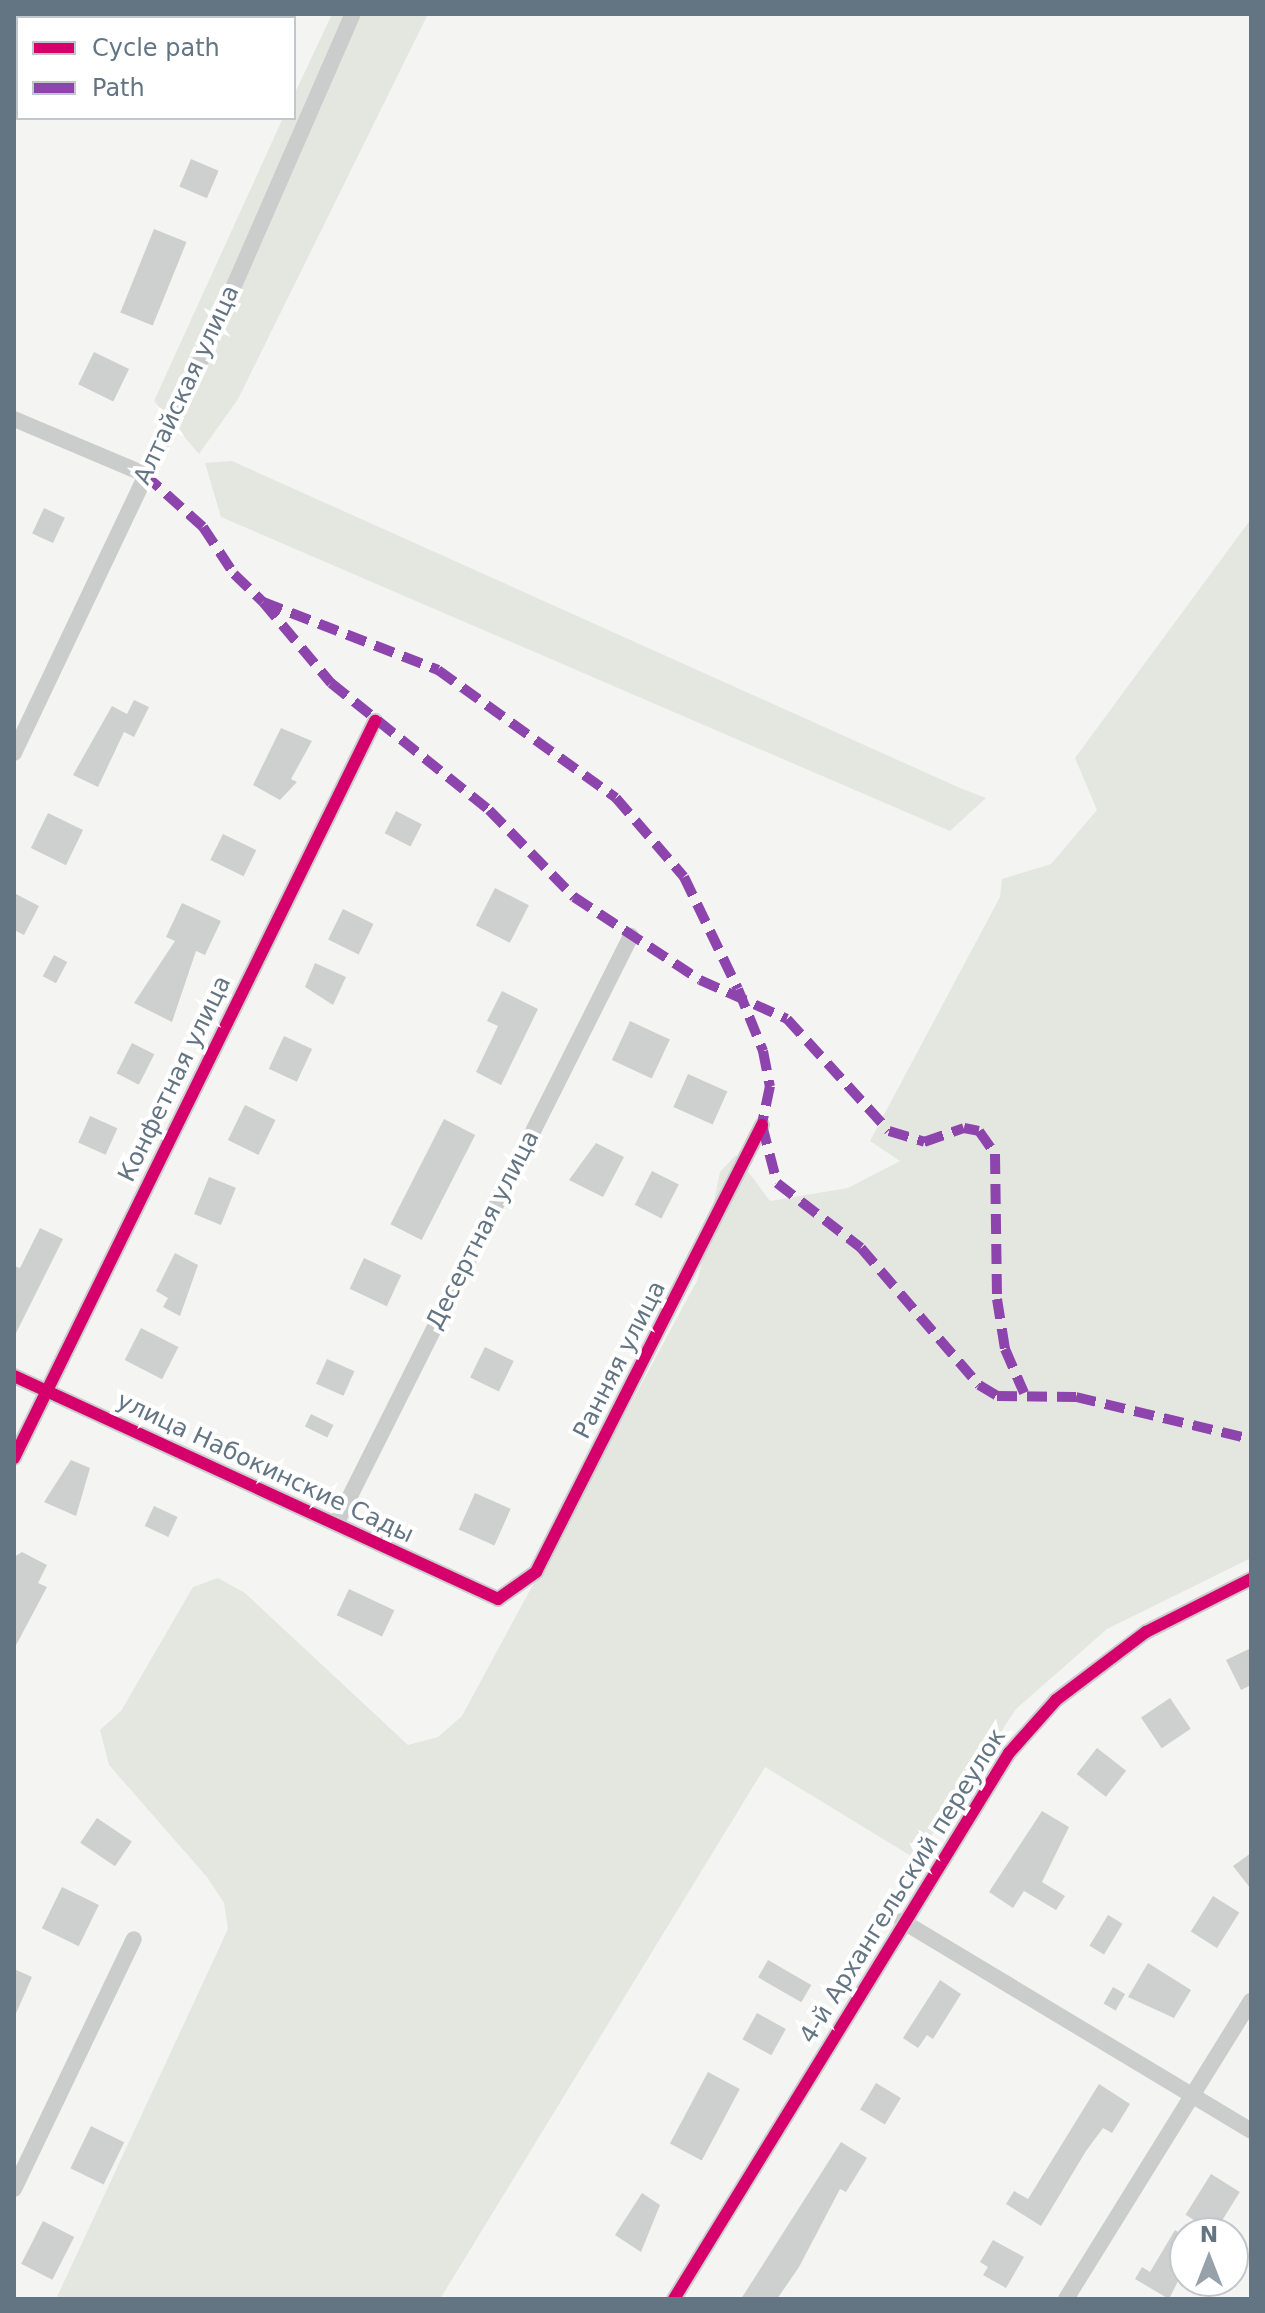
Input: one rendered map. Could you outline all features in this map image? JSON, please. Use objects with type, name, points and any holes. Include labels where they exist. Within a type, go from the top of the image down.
[{"type":"street","name":"Алтайская улица","points":[[14,753],[353,14]]},
{"type":"street","points":[[14,419],[144,474]]},
{"type":"street","name":"Конфетная улица","points":[[14,1458],[375,721]]},
{"type":"street","name":"Десертная улица","points":[[336,1524],[631,936]]},
{"type":"street","name":"Ранняя улица","points":[[498,1599],[536,1572],[762,1125]]},
{"type":"street","name":"улица Набокинские Сады","points":[[14,1376],[498,1599]]},
{"type":"street","name":"4-й Архангельский переулок","points":[[674,2299],[990,1781],[1056,1700],[1146,1632],[1251,1579]]},
{"type":"street","points":[[902,1921],[1251,2131]]},
{"type":"street","points":[[14,2189],[134,1939]]},
{"type":"street","points":[[1066,2299],[1251,2001]]},
{"type":"shaded area","points":[[332,14],[428,14],[238,399],[199,454],[154,401],[282,120],[296,120],[296,91]]},
{"type":"shaded area","points":[[232,461],[986,798],[950,831],[221,517],[205,463]]},
{"type":"shaded area","points":[[1251,519],[1251,1558],[1107,1629],[1016,1709],[916,1859],[765,1767],[440,2299],[56,2299],[228,1929],[224,1903],[207,1877],[109,1765],[100,1730],[121,1711],[193,1587],[218,1578],[245,1593],[408,1745],[438,1737],[462,1716],[698,1279],[720,1172],[736,1155],[770,1201],[848,1188],[900,1161],[870,1141],[1000,897],[1002,879],[1051,864],[1097,810],[1075,758]]},
{"type":"building","points":[[191,159],[219,171],[207,198],[179,187]]},
{"type":"building","points":[[154,229],[186,242],[153,326],[120,312]]},
{"type":"building","points":[[94,352],[129,369],[113,401],[78,384]]},
{"type":"building","points":[[44,508],[65,518],[53,543],[32,533]]},
{"type":"building","points":[[134,700],[149,707],[134,737],[124,732],[98,787],[73,775],[112,706],[127,714]]},
{"type":"building","points":[[281,728],[312,741],[291,779],[297,782],[280,800],[253,785]]},
{"type":"building","points":[[396,811],[422,824],[410,846],[385,833]]},
{"type":"building","points":[[48,813],[83,830],[66,865],[31,848]]},
{"type":"building","points":[[223,834],[256,850],[244,876],[210,860]]},
{"type":"building","points":[[495,888],[529,905],[510,943],[476,925]]},
{"type":"building","points":[[14,893],[39,906],[24,935],[14,930]]},
{"type":"building","points":[[182,903],[221,921],[205,955],[196,951],[172,1022],[134,1003],[175,941],[166,937]]},
{"type":"building","points":[[343,909],[374,924],[359,954],[328,940]]},
{"type":"building","points":[[54,955],[67,962],[56,983],[43,976]]},
{"type":"building","points":[[315,963],[346,977],[333,1005],[305,987]]},
{"type":"building","points":[[502,991],[538,1009],[501,1085],[476,1072],[498,1026],[487,1021]]},
{"type":"building","points":[[630,1021],[670,1040],[652,1079],[612,1060]]},
{"type":"building","points":[[284,1036],[312,1049],[297,1082],[269,1069]]},
{"type":"building","points":[[132,1043],[154,1054],[139,1085],[117,1073]]},
{"type":"building","points":[[688,1074],[727,1091],[713,1124],[673,1107]]},
{"type":"building","points":[[245,1105],[276,1120],[258,1155],[228,1140]]},
{"type":"building","points":[[90,1116],[117,1128],[106,1155],[78,1142]]},
{"type":"building","points":[[444,1119],[475,1135],[422,1240],[390,1224]]},
{"type":"building","points":[[596,1143],[624,1157],[603,1197],[569,1180]]},
{"type":"building","points":[[652,1171],[679,1185],[661,1218],[635,1205]]},
{"type":"building","points":[[209,1177],[236,1188],[221,1225],[194,1214]]},
{"type":"building","points":[[40,1228],[63,1239],[14,1337],[14,1266],[20,1268]]},
{"type":"building","points":[[175,1253],[198,1265],[180,1316],[163,1307],[168,1298],[156,1291]]},
{"type":"building","points":[[364,1258],[401,1275],[387,1306],[350,1289]]},
{"type":"building","points":[[141,1328],[178,1347],[162,1379],[125,1360]]},
{"type":"building","points":[[485,1347],[514,1361],[499,1392],[470,1378]]},
{"type":"building","points":[[327,1359],[354,1371],[343,1396],[316,1384]]},
{"type":"building","points":[[311,1414],[333,1425],[327,1438],[305,1427]]},
{"type":"building","points":[[71,1460],[90,1468],[76,1516],[44,1502]]},
{"type":"building","points":[[475,1493],[511,1509],[494,1545],[459,1530]]},
{"type":"building","points":[[154,1506],[178,1517],[168,1537],[145,1526]]},
{"type":"building","points":[[22,1552],[47,1565],[38,1583],[47,1587],[14,1649],[14,1557]]},
{"type":"building","points":[[349,1589],[394,1610],[382,1636],[337,1615]]},
{"type":"building","points":[[1251,1648],[1251,1685],[1241,1690],[1226,1660]]},
{"type":"building","points":[[1170,1698],[1191,1729],[1162,1748],[1141,1718]]},
{"type":"building","points":[[1097,1748],[1126,1771],[1106,1797],[1077,1774]]},
{"type":"building","points":[[1042,1811],[1069,1827],[1042,1882],[1065,1896],[1056,1910],[1024,1891],[1013,1908],[989,1892]]},
{"type":"building","points":[[97,1818],[132,1841],[115,1866],[80,1843]]},
{"type":"building","points":[[1251,1853],[1251,1889],[1233,1866]]},
{"type":"building","points":[[62,1887],[99,1905],[79,1946],[42,1928]]},
{"type":"building","points":[[1213,1896],[1239,1912],[1217,1948],[1191,1932]]},
{"type":"building","points":[[1108,1915],[1123,1924],[1104,1955],[1089,1946]]},
{"type":"building","points":[[768,1960],[811,1985],[801,2002],[758,1977]]},
{"type":"building","points":[[1148,1963],[1191,1990],[1174,2018],[1128,1997]]},
{"type":"building","points":[[14,1969],[32,1977],[14,2018]]},
{"type":"building","points":[[940,1980],[961,1994],[933,2039],[927,2035],[918,2048],[903,2038]]},
{"type":"building","points":[[1113,1987],[1125,1994],[1116,2010],[1104,2003]]},
{"type":"building","points":[[757,2013],[786,2029],[771,2055],[742,2039]]},
{"type":"building","points":[[708,2072],[740,2089],[702,2160],[670,2144]]},
{"type":"building","points":[[876,2083],[901,2098],[885,2125],[860,2110]]},
{"type":"building","points":[[1099,2084],[1130,2104],[1112,2133],[1103,2128],[1086,2151],[1041,2226],[1006,2204],[1014,2191],[1028,2199]]},
{"type":"building","points":[[91,2126],[124,2142],[104,2184],[70,2168]]},
{"type":"building","points":[[841,2142],[867,2158],[846,2192],[840,2189],[799,2267],[777,2299],[741,2299]]},
{"type":"building","points":[[1211,2174],[1240,2192],[1224,2217],[1186,2215]]},
{"type":"building","points":[[642,2193],[660,2205],[641,2252],[615,2235]]},
{"type":"building","points":[[43,2221],[74,2237],[52,2280],[21,2264]]},
{"type":"building","points":[[993,2240],[1024,2257],[1006,2288],[983,2275],[988,2267],[980,2262]]},
{"type":"building","points":[[1169,2240],[1169,2299],[1135,2279],[1142,2267],[1150,2272]]},
{"type":"marked path","points":[[144,474],[203,527],[234,574],[263,602],[438,670],[616,798],[684,877],[738,989],[763,1051],[770,1086],[762,1125],[777,1183],[861,1248],[979,1385],[997,1396],[1076,1397],[1251,1439]]},
{"type":"marked path","points":[[263,602],[331,683],[489,810],[574,897],[700,980],[787,1019],[889,1131],[924,1142],[964,1128],[979,1131],[995,1154],[997,1299],[1005,1349],[1024,1393]]},
{"type":"cycle path","points":[[14,1458],[375,721]]},
{"type":"cycle path","points":[[14,1376],[498,1599],[536,1572],[762,1125]]},
{"type":"cycle path","points":[[674,2299],[1009,1753],[1056,1700],[1146,1632],[1251,1579]]}]
